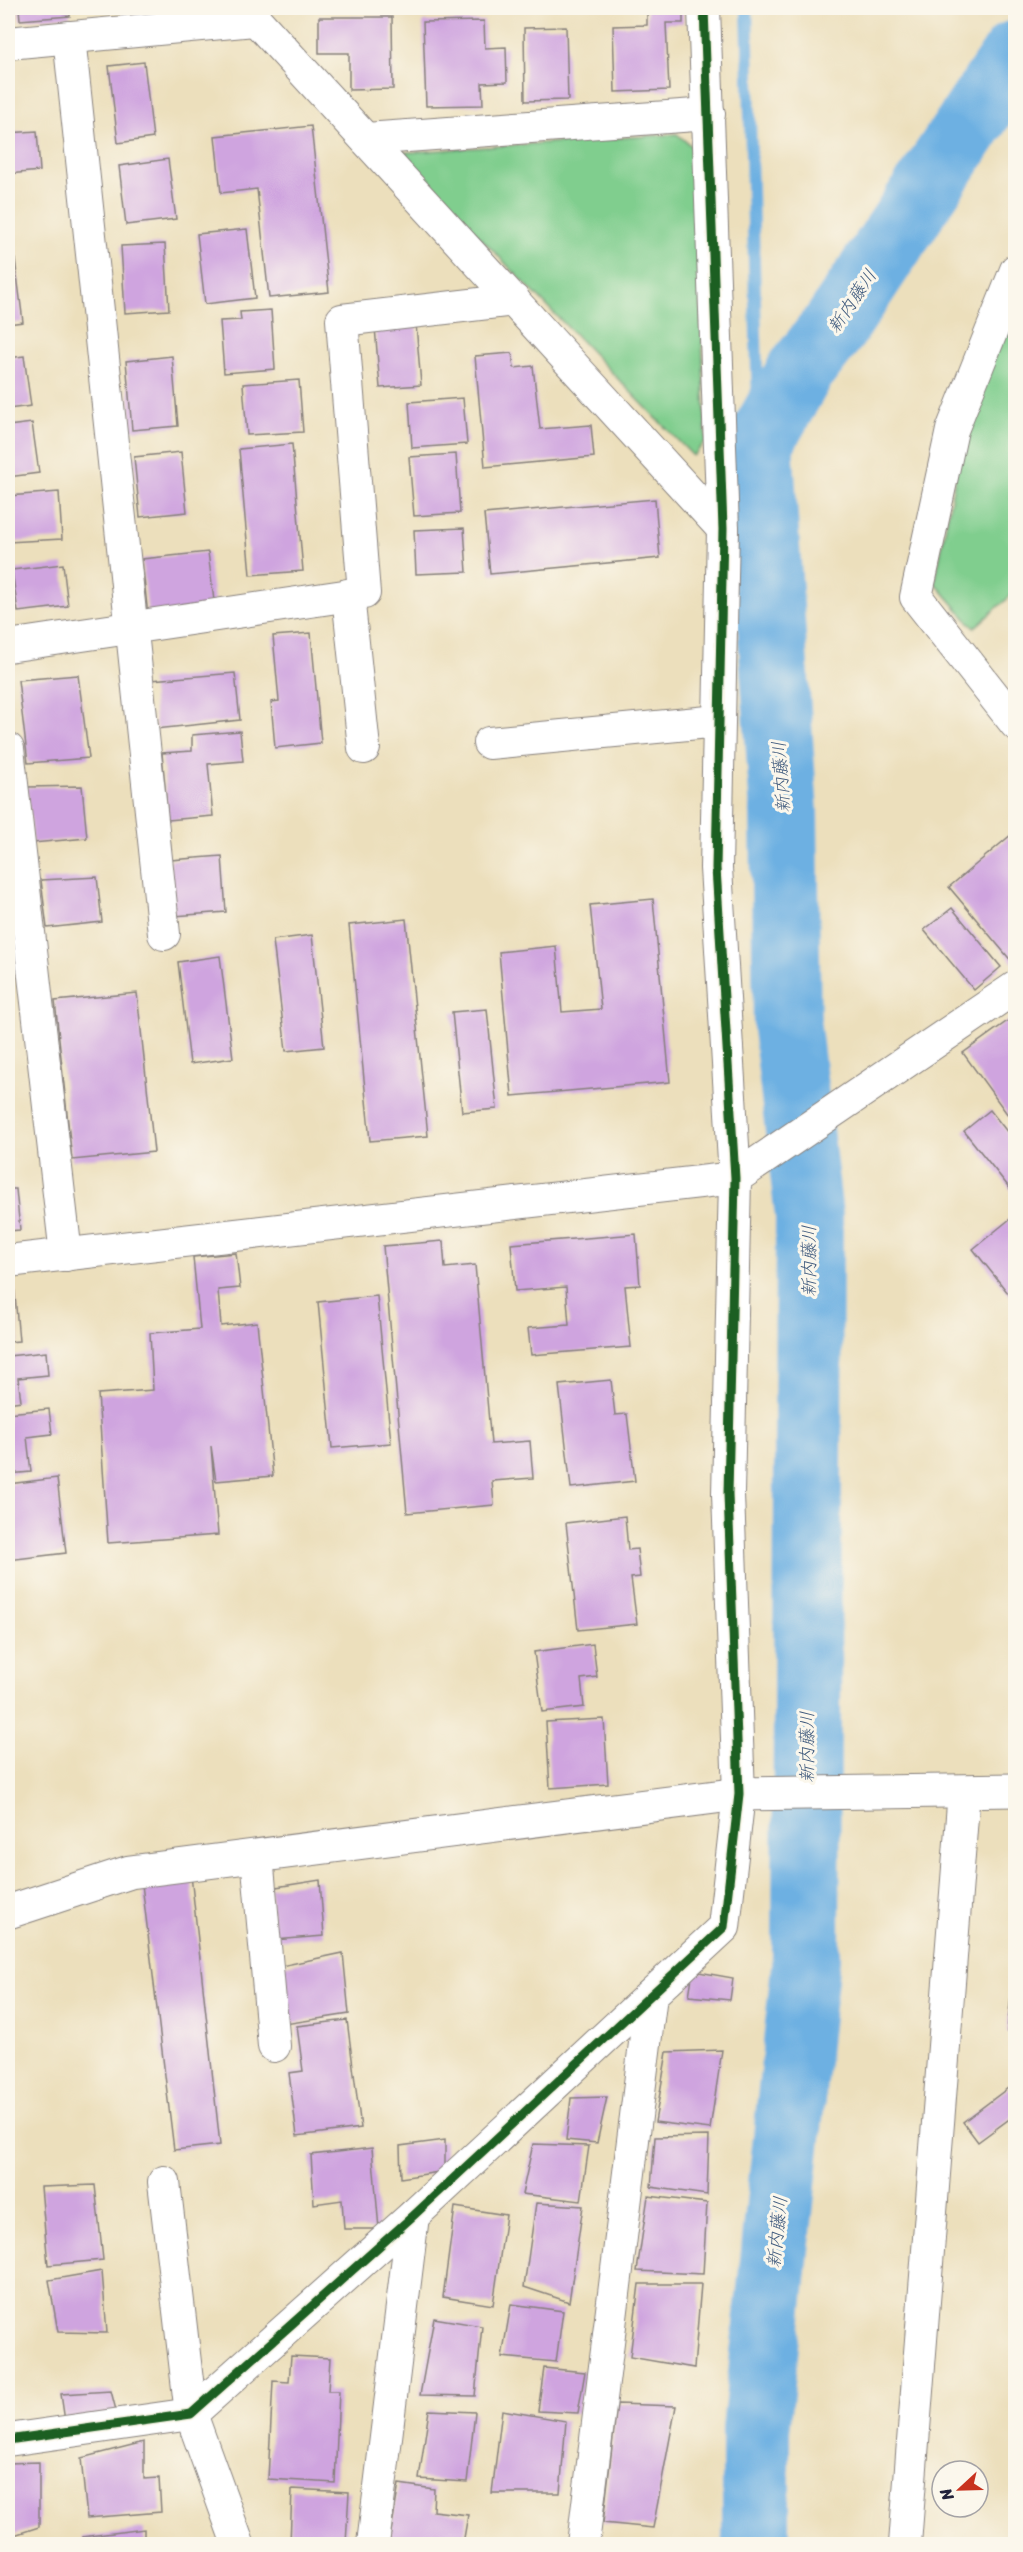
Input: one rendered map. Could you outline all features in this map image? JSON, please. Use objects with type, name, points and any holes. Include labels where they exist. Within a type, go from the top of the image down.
[{"type":"street","points":[[8,2440],[191,2414],[413,2216],[724,1927],[739,1794],[728,1494],[735,1178],[716,868],[723,529],[704,8]]},
{"type":"street","points":[[8,43],[69,38],[249,14],[723,529]]},
{"type":"street","points":[[69,38],[164,934]]},
{"type":"street","points":[[366,139],[709,114]]},
{"type":"street","points":[[1016,270],[952,430],[916,597],[1016,724]]},
{"type":"street","points":[[8,646],[364,593],[342,320],[514,300]]},
{"type":"street","points":[[348,595],[364,748]]},
{"type":"street","points":[[489,743],[719,721]]},
{"type":"street","points":[[8,749],[66,1255]]},
{"type":"street","points":[[8,1261],[735,1178],[1016,987]]},
{"type":"street","points":[[8,1912],[130,1872],[739,1794],[1016,1790]]},
{"type":"street","points":[[905,2544],[964,1791]]},
{"type":"street","points":[[257,1856],[274,2046]]},
{"type":"street","points":[[583,2544],[651,1995]]},
{"type":"street","points":[[164,2182],[191,2414],[238,2544]]},
{"type":"street","points":[[373,2544],[413,2216]]},
{"type":"green space","points":[[677,134],[695,149],[706,441],[693,456],[398,153]]},
{"type":"green space","points":[[1015,289],[1015,592],[974,628],[935,583],[963,436]]},
{"type":"building","points":[[19,8],[70,8],[70,16],[20,20]]},
{"type":"building","points":[[647,8],[683,8],[683,23],[666,23],[669,90],[615,92],[613,26],[647,25]]},
{"type":"building","points":[[319,17],[392,17],[393,89],[349,90],[349,53],[319,53]]},
{"type":"building","points":[[484,21],[485,48],[506,47],[507,82],[482,83],[483,105],[426,106],[423,22]]},
{"type":"building","points":[[566,27],[568,100],[525,101],[524,28]]},
{"type":"building","points":[[144,62],[153,138],[118,143],[109,66]]},
{"type":"building","points":[[311,126],[329,292],[269,298],[257,189],[221,193],[215,136]]},
{"type":"building","points":[[37,131],[40,171],[8,174],[8,133]]},
{"type":"building","points":[[168,159],[176,219],[126,225],[119,166]]},
{"type":"building","points":[[247,229],[255,298],[205,304],[197,234]]},
{"type":"building","points":[[165,244],[169,310],[125,313],[121,246]]},
{"type":"building","points":[[15,259],[23,322],[8,324],[8,260]]},
{"type":"building","points":[[271,310],[275,369],[224,373],[220,321],[241,320],[240,312]]},
{"type":"building","points":[[416,324],[421,385],[380,388],[375,327]]},
{"type":"building","points":[[512,353],[514,368],[533,366],[540,429],[591,425],[594,457],[485,467],[475,356]]},
{"type":"building","points":[[24,356],[31,406],[8,409],[8,358]]},
{"type":"building","points":[[172,356],[178,426],[132,430],[126,361]]},
{"type":"building","points":[[299,380],[303,432],[247,435],[243,384]]},
{"type":"building","points":[[463,398],[467,444],[412,448],[409,402]]},
{"type":"building","points":[[32,423],[39,473],[8,477],[8,426]]},
{"type":"building","points":[[292,444],[303,571],[250,575],[239,449]]},
{"type":"building","points":[[181,452],[187,512],[140,517],[134,457]]},
{"type":"building","points":[[456,454],[460,513],[414,516],[409,457]]},
{"type":"building","points":[[59,492],[62,539],[8,542],[8,496]]},
{"type":"building","points":[[655,499],[660,558],[490,574],[484,514]]},
{"type":"building","points":[[464,528],[467,572],[416,574],[414,530]]},
{"type":"building","points":[[208,552],[215,609],[148,616],[142,559]]},
{"type":"building","points":[[63,564],[68,606],[18,612],[12,570]]},
{"type":"building","points":[[311,633],[321,743],[275,748],[271,702],[279,701],[273,636]]},
{"type":"building","points":[[235,673],[240,720],[156,729],[151,680]]},
{"type":"building","points":[[78,675],[89,758],[28,763],[18,680]]},
{"type":"building","points":[[240,731],[243,761],[208,764],[213,816],[168,820],[162,753],[192,751],[192,735]]},
{"type":"building","points":[[82,786],[87,838],[33,843],[27,787]]},
{"type":"building","points":[[1012,834],[1016,838],[1016,961],[1013,963],[949,887]]},
{"type":"building","points":[[222,856],[226,912],[174,916],[170,860]]},
{"type":"building","points":[[97,877],[102,922],[47,928],[41,880]]},
{"type":"building","points":[[653,899],[670,1082],[512,1096],[499,952],[556,946],[562,1012],[601,1009],[590,905]]},
{"type":"building","points":[[952,908],[1001,967],[974,990],[924,930]]},
{"type":"building","points":[[406,919],[428,1136],[370,1141],[349,925]]},
{"type":"building","points":[[312,935],[324,1047],[286,1051],[273,940]]},
{"type":"building","points":[[220,956],[233,1058],[190,1064],[178,962]]},
{"type":"building","points":[[137,993],[154,1152],[72,1160],[55,1001]]},
{"type":"building","points":[[487,1009],[497,1109],[462,1112],[452,1012]]},
{"type":"building","points":[[1016,1015],[1016,1120],[1013,1122],[963,1053]]},
{"type":"building","points":[[990,1110],[1016,1143],[1016,1196],[964,1131]]},
{"type":"building","points":[[8,1189],[16,1189],[20,1230],[8,1231]]},
{"type":"building","points":[[1010,1219],[1016,1226],[1016,1303],[973,1249]]},
{"type":"building","points":[[636,1234],[640,1285],[625,1286],[631,1347],[531,1355],[528,1328],[569,1325],[566,1287],[515,1291],[511,1244]]},
{"type":"building","points":[[443,1241],[445,1268],[475,1265],[491,1444],[530,1441],[533,1478],[492,1481],[494,1505],[407,1513],[383,1246]]},
{"type":"building","points":[[236,1253],[240,1288],[218,1290],[221,1326],[257,1322],[273,1476],[216,1481],[211,1446],[218,1535],[108,1543],[98,1394],[153,1390],[150,1333],[200,1329],[193,1257]]},
{"type":"building","points":[[8,1273],[13,1273],[19,1341],[8,1342]]},
{"type":"building","points":[[377,1296],[391,1443],[332,1448],[318,1302]]},
{"type":"building","points":[[46,1352],[48,1375],[18,1378],[21,1401],[8,1403],[8,1356]]},
{"type":"building","points":[[611,1380],[615,1415],[627,1414],[635,1481],[571,1488],[559,1385]]},
{"type":"building","points":[[49,1409],[52,1434],[27,1437],[31,1472],[8,1474],[8,1413]]},
{"type":"building","points":[[57,1478],[66,1553],[8,1560],[8,1484]]},
{"type":"building","points":[[625,1516],[628,1550],[637,1549],[640,1577],[631,1578],[637,1624],[578,1630],[566,1523]]},
{"type":"building","points":[[593,1644],[597,1677],[581,1679],[584,1707],[542,1712],[534,1652]]},
{"type":"building","points":[[604,1719],[608,1784],[550,1788],[546,1722]]},
{"type":"building","points":[[191,1875],[220,2145],[174,2150],[141,1876]]},
{"type":"building","points":[[320,1880],[324,1936],[274,1940],[270,1888]]},
{"type":"building","points":[[343,1953],[349,2014],[285,2024],[281,1966]]},
{"type":"building","points":[[1014,1967],[1016,1967],[1016,2033],[1007,2032]]},
{"type":"building","points":[[693,1971],[733,1978],[730,2000],[689,1996]]},
{"type":"building","points":[[347,2020],[361,2128],[297,2136],[289,2073],[303,2071],[297,2026]]},
{"type":"building","points":[[722,2050],[710,2129],[655,2122],[667,2052]]},
{"type":"building","points":[[1016,2082],[1016,2114],[978,2142],[963,2122]]},
{"type":"building","points":[[607,2097],[597,2143],[566,2140],[571,2098]]},
{"type":"building","points":[[709,2136],[707,2195],[651,2187],[655,2137]]},
{"type":"building","points":[[445,2140],[445,2171],[401,2178],[400,2146]]},
{"type":"building","points":[[533,2144],[589,2146],[581,2201],[522,2194]]},
{"type":"building","points":[[372,2148],[379,2229],[344,2229],[342,2200],[314,2204],[311,2155]]},
{"type":"building","points":[[95,2185],[103,2260],[48,2265],[41,2187]]},
{"type":"building","points":[[648,2196],[707,2203],[703,2274],[637,2271]]},
{"type":"building","points":[[536,2203],[583,2206],[569,2302],[524,2287]]},
{"type":"building","points":[[455,2207],[506,2215],[493,2305],[443,2297]]},
{"type":"building","points":[[102,2271],[107,2333],[58,2332],[49,2280]]},
{"type":"building","points":[[639,2284],[701,2284],[694,2368],[630,2357]]},
{"type":"building","points":[[511,2304],[563,2311],[556,2362],[502,2357]]},
{"type":"building","points":[[434,2318],[482,2326],[475,2396],[420,2395]]},
{"type":"building","points":[[291,2356],[330,2358],[328,2391],[339,2391],[335,2483],[268,2479],[273,2381],[289,2382]]},
{"type":"building","points":[[544,2368],[585,2372],[578,2413],[538,2411]]},
{"type":"building","points":[[111,2391],[117,2414],[65,2421],[61,2394]]},
{"type":"building","points":[[617,2404],[676,2406],[653,2528],[603,2523]]},
{"type":"building","points":[[429,2410],[475,2412],[467,2482],[419,2479]]},
{"type":"building","points":[[502,2410],[566,2421],[560,2493],[492,2493]]},
{"type":"building","points":[[144,2442],[144,2479],[159,2478],[161,2512],[87,2518],[81,2458]]},
{"type":"building","points":[[39,2462],[39,2527],[8,2537],[8,2463]]},
{"type":"building","points":[[399,2484],[434,2489],[433,2511],[468,2515],[463,2544],[389,2544]]},
{"type":"building","points":[[292,2489],[349,2492],[346,2544],[290,2544]]},
{"type":"building","points":[[144,2529],[144,2544],[83,2544],[82,2537]]},
{"type":"waterway","points":[[747,8],[759,444]]},
{"type":"waterway","name":"新内藤川","points":[[756,2544],[756,2430],[806,1958],[809,1216],[787,1028],[784,812],[759,444],[801,370],[836,325],[1016,54]]},
{"type":"cycle path","points":[[8,2440],[191,2414],[413,2216],[724,1927],[739,1794],[728,1494],[735,1178],[716,868],[723,529],[704,8]]}]
